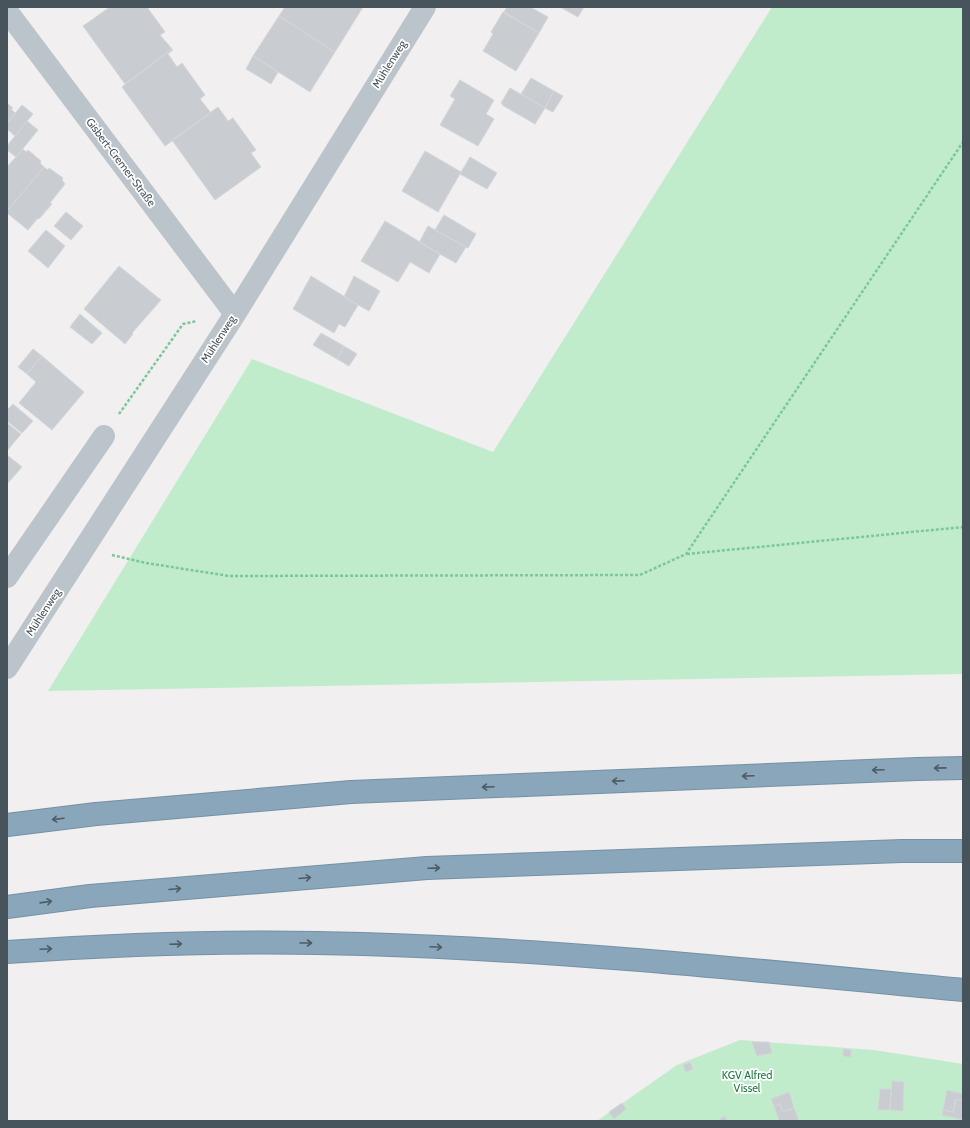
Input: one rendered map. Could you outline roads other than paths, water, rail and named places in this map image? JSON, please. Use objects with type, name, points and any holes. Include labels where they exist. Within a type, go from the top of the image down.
[{"type":"highway","points":[[7,825],[96,814],[351,792],[901,769],[963,768]]},
{"type":"highway","points":[[7,907],[90,896],[427,868],[902,851],[963,851]]},
{"type":"highway","points":[[7,952],[48,949],[226,943],[362,944],[531,952],[697,964],[963,990]]},
{"type":"street","name":"Mühlenweg","points":[[7,668],[235,314],[425,7]]},
{"type":"street","name":"Gisbert-Cremer-Straße","points":[[7,11],[235,314]]},
{"type":"street","points":[[7,577],[104,436]]},
{"type":"park label","name":"KGV Alfred Vissel","points":[[747,1081]]}]
